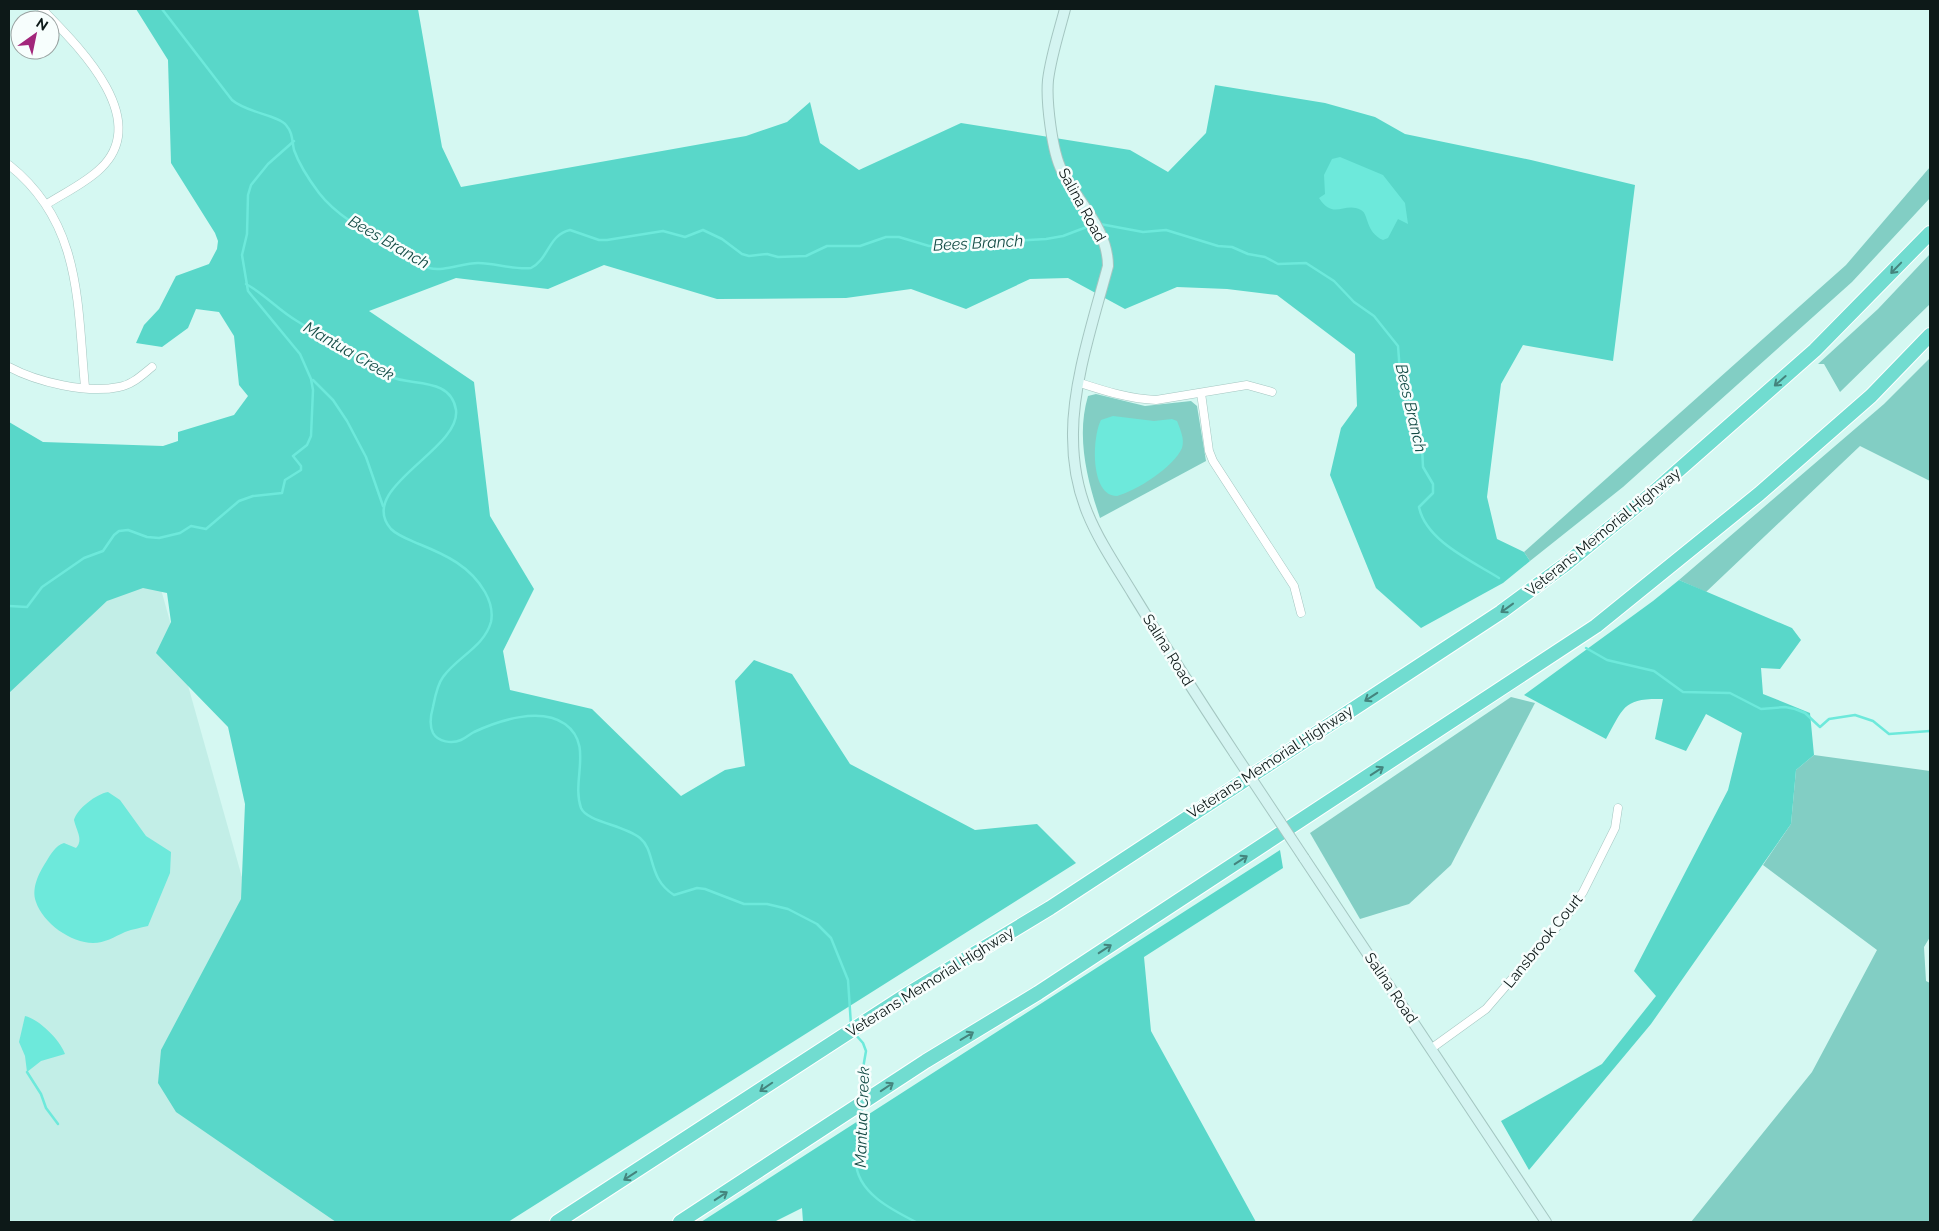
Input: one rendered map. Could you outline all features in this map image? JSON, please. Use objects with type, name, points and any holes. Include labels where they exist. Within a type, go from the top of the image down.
[{"type":"highway","name":"Veterans Memorial Highway","points":[[557,1222],[906,995],[1050,908],[1515,602],[1656,491],[1815,350],[1930,233]]},
{"type":"highway","points":[[680,1222],[818,1134],[926,1061],[1046,988],[1596,626],[1759,494],[1871,396],[1930,335]]},
{"type":"street","points":[[42,9],[78,47],[98,73],[114,105],[118,128],[114,149],[102,168],[46,204]]},
{"type":"street","name":"Salina Road","points":[[1065,9],[1048,81],[1052,131],[1061,169],[1099,230],[1105,244],[1108,266],[1073,416],[1073,450],[1078,488],[1090,524],[1157,636],[1546,1222]]},
{"type":"street","points":[[9,165],[46,204],[63,235],[73,266],[85,387]]},
{"type":"street","points":[[9,367],[47,381],[85,387],[119,387],[129,384],[152,367]]},
{"type":"street","points":[[1080,383],[1128,398],[1144,400],[1156,400],[1247,385],[1272,392]]},
{"type":"street","points":[[1200,393],[1209,452],[1213,461],[1294,586],[1301,613]]},
{"type":"street","name":"Lansbrook Court","points":[[1432,1048],[1486,1009],[1568,914],[1583,892],[1615,828],[1618,808]]},
{"type":"shaded area","points":[[136,9],[418,9],[442,147],[461,187],[746,136],[787,122],[810,102],[820,143],[859,170],[961,123],[1130,150],[1168,172],[1206,133],[1215,85],[1325,103],[1375,117],[1405,134],[1531,160],[1635,185],[1613,361],[1523,345],[1501,384],[1487,497],[1497,539],[1524,552],[1530,561],[1503,583],[1421,628],[1376,588],[1330,475],[1341,428],[1357,406],[1355,354],[1277,295],[1227,289],[1177,287],[1125,309],[1068,278],[1030,279],[966,309],[911,289],[846,298],[717,299],[604,265],[548,289],[456,278],[369,311],[474,382],[490,516],[534,589],[503,651],[510,690],[592,709],[681,796],[725,770],[745,766],[735,681],[754,660],[792,674],[850,764],[975,830],[1037,824],[1076,863],[508,1222],[336,1222],[176,1112],[158,1083],[161,1050],[241,899],[245,804],[228,727],[156,653],[171,622],[167,593],[143,588],[107,601],[9,693],[9,422],[43,442],[163,446],[178,441],[178,432],[234,415],[248,396],[239,385],[234,336],[219,312],[196,309],[188,328],[162,347],[136,343],[144,325],[159,309],[176,276],[209,264],[217,249],[218,241],[215,233],[171,163],[168,60]]},
{"type":"shaded area","points":[[1340,157],[1383,175],[1405,203],[1408,224],[1398,219],[1388,238],[1383,240],[1377,237],[1370,228],[1364,212],[1361,210],[1349,208],[1334,210],[1324,205],[1319,198],[1325,194],[1324,175],[1332,159]]},
{"type":"shaded area","points":[[1930,167],[1930,198],[1852,282],[1623,487],[1530,561],[1524,552],[1846,265]]},
{"type":"shaded area","points":[[1930,254],[1930,304],[1840,392],[1824,364],[1818,364],[1878,309]]},
{"type":"shaded area","points":[[1930,358],[1930,481],[1860,446],[1706,592],[1679,580],[1884,404]]},
{"type":"shaded area","points":[[1096,394],[1145,406],[1191,401],[1197,406],[1206,461],[1100,518],[1087,473],[1083,442],[1083,427],[1088,396]]},
{"type":"shaded area","points":[[1113,416],[1154,421],[1172,419],[1177,421],[1183,441],[1178,455],[1163,470],[1144,484],[1117,496],[1108,493],[1102,487],[1098,476],[1095,452],[1101,420]]},
{"type":"shaded area","points":[[153,561],[339,1222],[9,1222],[9,687]]},
{"type":"shaded area","points":[[1679,580],[1792,628],[1801,640],[1780,669],[1761,668],[1763,694],[1810,713],[1814,755],[1796,770],[1791,824],[1651,1024],[1529,1170],[1501,1121],[1602,1064],[1656,996],[1634,971],[1728,790],[1742,733],[1706,714],[1686,751],[1655,739],[1663,699],[1650,699],[1640,700],[1626,707],[1621,712],[1606,739],[1524,695]]},
{"type":"shaded area","points":[[1511,697],[1535,703],[1451,865],[1409,904],[1360,919],[1310,833]]},
{"type":"shaded area","points":[[1814,755],[1930,771],[1930,937],[1924,947],[1926,981],[1930,983],[1930,1222],[1691,1222],[1812,1072],[1877,950],[1763,865],[1791,824],[1796,770]]},
{"type":"shaded area","points":[[108,792],[120,800],[146,836],[171,852],[170,873],[148,926],[128,931],[102,942],[85,942],[67,936],[51,924],[40,910],[34,891],[41,871],[56,848],[64,843],[76,848],[78,845],[79,838],[74,820],[79,811],[93,799]]},
{"type":"shaded area","points":[[1280,850],[1283,868],[1144,957],[1151,1031],[1256,1222],[803,1222],[802,1208],[774,1222],[701,1222]]},
{"type":"shaded area","points":[[25,1016],[36,1021],[48,1031],[59,1043],[65,1054],[41,1061],[27,1072],[25,1056],[19,1042]]},
{"type":"waterway","name":"Bees Branch","points":[[162,9],[232,100],[286,125],[302,167],[327,203],[347,219],[429,268],[441,269],[478,263],[531,268],[542,259],[557,237],[570,230],[599,240],[663,231],[685,237],[703,230],[722,239],[742,254],[749,256],[767,254],[778,257],[806,256],[827,246],[860,246],[886,237],[899,237],[929,246],[1046,239],[1063,236],[1092,225]]},
{"type":"waterway","points":[[9,606],[27,607],[42,587],[84,558],[103,551],[119,531],[128,530],[147,537],[159,538],[180,533],[191,526],[206,529],[239,501],[253,496],[282,493],[285,480],[301,470],[301,466],[293,456],[307,445],[311,436],[313,390],[311,379],[300,354],[248,291],[242,255],[247,234],[248,195],[251,185],[268,164],[294,141]]},
{"type":"waterway","name":"Bees Branch","points":[[1100,224],[1143,232],[1166,230],[1218,246],[1232,247],[1248,254],[1265,257],[1278,264],[1306,263],[1334,281],[1354,302],[1374,316],[1398,346],[1400,372],[1422,447],[1423,467],[1433,484],[1433,493],[1419,507],[1423,519],[1440,540],[1499,578]]},
{"type":"waterway","name":"Mantua Creek","points":[[246,284],[290,317],[328,340],[354,351],[386,375],[400,380],[439,387],[453,399],[456,410],[453,425],[443,440],[397,484],[387,499],[384,514],[391,529],[397,534],[448,557],[465,568],[479,583],[487,595],[491,607],[492,614],[488,631],[449,670],[439,684],[435,695],[431,720],[431,727],[435,736],[450,742],[457,741],[496,723],[520,717],[544,716],[565,724],[574,732],[578,742],[580,752],[579,797],[581,808],[585,813],[590,817],[625,830],[640,838],[645,843],[660,881],[674,895],[697,888],[705,889],[744,904],[767,904],[788,909],[817,924],[831,938],[848,980],[851,1025]]},
{"type":"waterway","points":[[313,380],[333,400],[347,421],[366,457],[383,506]]},
{"type":"waterway","name":"Bees Branch","points":[[1586,648],[1607,660],[1654,671],[1683,692],[1730,693],[1761,709],[1785,707],[1795,709],[1805,713],[1820,727],[1829,719],[1855,715],[1873,721],[1889,734],[1930,731]]},
{"type":"waterway","name":"Mantua Creek","points":[[855,1034],[863,1043],[866,1051],[862,1074],[862,1097]]},
{"type":"waterway","points":[[27,1072],[41,1094],[46,1108],[58,1124]]},
{"type":"waterway","name":"Mantua Creek","points":[[863,1107],[856,1161],[862,1182],[886,1206],[916,1222]]}]
